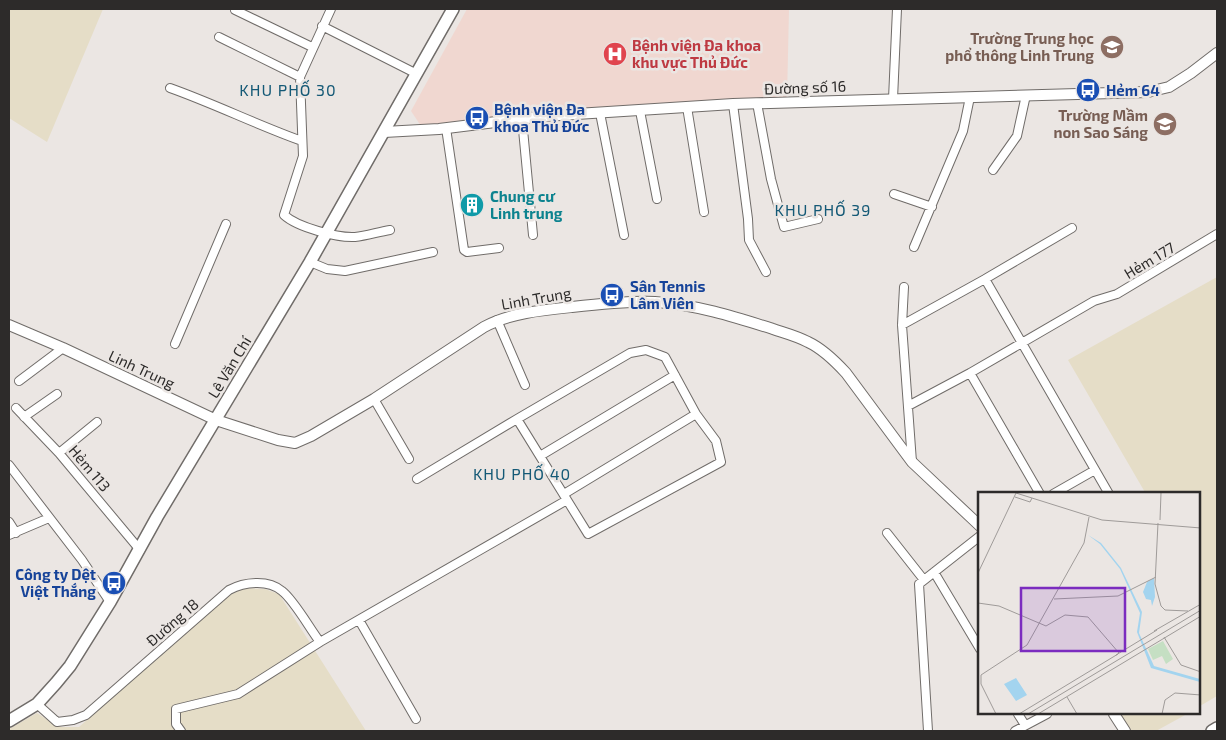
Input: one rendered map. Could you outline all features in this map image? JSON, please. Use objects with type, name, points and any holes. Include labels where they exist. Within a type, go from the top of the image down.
[{"type":"main road","name":"Lê Văn Chí","points":[[9,721],[37,704],[70,666],[110,602],[157,517],[310,262],[453,9]]},
{"type":"main road","points":[[1212,731],[1217,728]]},
{"type":"street","points":[[331,9],[312,47],[300,77],[303,156],[284,216],[296,223],[326,234],[353,237],[390,230]]},
{"type":"street","points":[[893,99],[897,9],[902,9]]},
{"type":"street","points":[[235,10],[312,47]]},
{"type":"street","points":[[322,26],[417,74]]},
{"type":"street","points":[[219,37],[300,77]]},
{"type":"street","name":"Đường số 16","points":[[384,132],[446,128],[522,119],[733,104],[1148,92],[1169,87],[1217,53]]},
{"type":"street","points":[[170,88],[199,98],[266,128],[302,141]]},
{"type":"street","points":[[993,170],[1017,136],[1026,95]]},
{"type":"street","points":[[914,246],[963,131],[970,97]]},
{"type":"street","points":[[757,103],[772,179],[784,227],[818,218]]},
{"type":"street","points":[[733,104],[748,219],[748,240],[766,272]]},
{"type":"street","points":[[687,108],[704,212]]},
{"type":"street","points":[[640,111],[656,199]]},
{"type":"street","points":[[600,113],[624,236]]},
{"type":"street","points":[[522,119],[533,235]]},
{"type":"street","points":[[446,128],[464,250],[467,252],[499,248]]},
{"type":"street","points":[[894,194],[932,207]]},
{"type":"street","points":[[175,344],[226,224]]},
{"type":"street","points":[[902,325],[1072,228]]},
{"type":"street","name":"Hẻm 177","points":[[908,406],[1022,344],[1091,303],[1117,294],[1217,234]]},
{"type":"street","points":[[310,262],[327,269],[344,271],[433,252]]},
{"type":"street","points":[[985,279],[1108,492]]},
{"type":"street","points":[[904,287],[902,325],[912,462]]},
{"type":"street","name":"Linh Trung","points":[[9,324],[216,420],[278,440],[295,443],[311,436],[374,400],[497,320],[547,309],[595,304],[655,302],[708,311],[746,320],[808,341],[834,360],[846,373],[912,462],[978,524]]},
{"type":"street","points":[[497,320],[525,385]]},
{"type":"street","points":[[20,381],[63,348]]},
{"type":"street","points":[[417,479],[517,419],[630,353],[646,350],[665,356],[696,414],[716,440],[721,462],[588,534],[517,419]]},
{"type":"street","points":[[970,373],[1039,492]]},
{"type":"street","points":[[540,456],[675,375]]},
{"type":"street","points":[[24,417],[58,394]]},
{"type":"street","points":[[374,400],[409,459]]},
{"type":"street","name":"Hẻm 113","points":[[16,408],[60,453],[140,550]]},
{"type":"street","points":[[181,731],[176,724],[176,709],[238,694],[320,642],[565,497],[696,414]]},
{"type":"street","points":[[60,453],[97,422]]},
{"type":"street","points":[[9,466],[82,560],[110,602]]},
{"type":"street","points":[[1056,492],[1095,470]]},
{"type":"street","points":[[9,522],[12,534],[49,518]]},
{"type":"street","points":[[888,533],[924,580]]},
{"type":"street","points":[[928,731],[919,584],[978,538]]},
{"type":"street","points":[[934,572],[978,646]]},
{"type":"street","name":"Đường 18","points":[[37,704],[57,722],[73,720],[86,715],[229,590],[245,584],[266,584],[282,590],[320,642]]},
{"type":"street","points":[[359,620],[416,720]]},
{"type":"street","points":[[1019,715],[1026,725]]},
{"type":"street","points":[[1015,731],[1044,715]]},
{"type":"street","points":[[1115,715],[1125,731]]},
{"type":"shaded area","points":[[9,9],[103,9],[47,142],[9,118]]},
{"type":"shaded area","name":"Bệnh viện Đa khoa khu vực Thủ Đức","points":[[467,9],[789,9],[787,98],[421,126],[411,111]]},
{"type":"shaded area","points":[[1217,277],[1217,696],[1201,705],[1201,492],[1145,492],[1068,360]]},
{"type":"shaded area","points":[[244,588],[265,589],[279,594],[366,731],[9,731],[9,729],[37,713],[61,727],[79,727],[231,591]]},
{"type":"shaded area","points":[[1121,715],[1185,715],[1156,731],[1131,731]]},
{"type":"place","name":"Trường Trung học phổ thông Linh Trung","points":[[1112,47]]},
{"type":"place","name":"Bệnh viện Đa khoa khu vực Thủ Đức","points":[[615,54]]},
{"type":"place","name":"Hẻm 64","points":[[1088,90]]},
{"type":"place","name":"Bệnh viện Đa khoa Thủ Đức","points":[[477,118]]},
{"type":"place","name":"Trường Mầm non Sao Sáng","points":[[1165,124]]},
{"type":"place","name":"Chung cư Linh trung","points":[[472,205]]},
{"type":"place","name":"Sân Tennis Lâm Viên","points":[[612,295]]},
{"type":"place","name":"Công ty Dệt Việt Thắng","points":[[114,583]]},
{"type":"district","name":"KHU PHỐ 30","points":[[288,89]]},
{"type":"district","name":"KHU PHỐ 39","points":[[823,209]]},
{"type":"district","name":"KHU PHỐ 40","points":[[522,473]]}]
